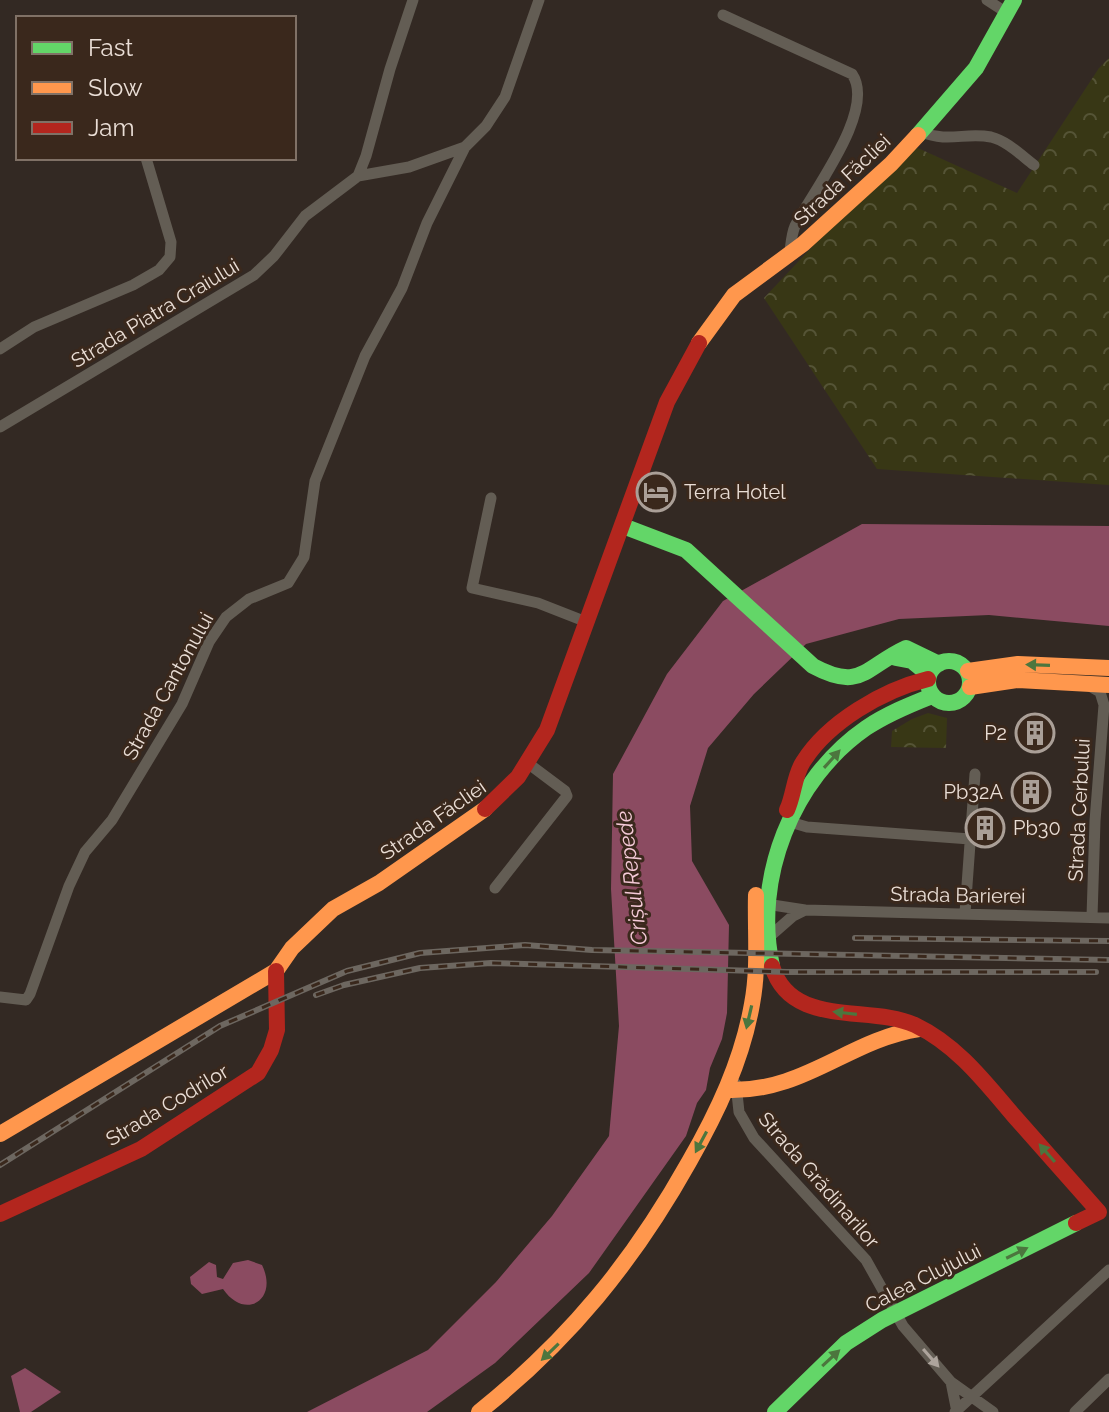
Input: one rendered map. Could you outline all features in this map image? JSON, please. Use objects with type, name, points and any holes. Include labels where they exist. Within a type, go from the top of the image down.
[{"type":"main road","name":"Strada Făcliei","points":[[276,971],[301,939],[333,909],[379,883],[495,802],[529,764],[547,730],[584,621],[623,526],[667,402],[703,337],[734,295],[789,257],[891,164],[921,132],[976,68],[1010,7]]},
{"type":"main road","points":[[623,526],[686,550],[813,666],[835,679],[845,680],[866,673],[894,658],[912,661],[928,679],[937,701],[951,704],[963,699],[969,679],[958,662],[945,661],[928,679],[908,703],[875,720],[837,751],[816,777],[777,849],[769,878],[766,904],[772,973],[794,999],[818,1008],[897,1020],[942,1040],[977,1073],[1106,1214]]},
{"type":"main road","points":[[969,679],[1018,664],[1109,668]]},
{"type":"main road","points":[[479,1412],[532,1369],[573,1330],[613,1282],[669,1201],[731,1090],[751,1007],[758,962],[756,897],[761,873],[777,828],[793,799],[803,762],[842,721],[859,709],[928,679]]},
{"type":"main road","points":[[969,679],[1109,685]]},
{"type":"main road","points":[[0,1134],[276,971]]},
{"type":"main road","name":"Strada Codrilor","points":[[0,1214],[141,1149],[258,1073],[271,1050],[277,1030],[276,971]]},
{"type":"main road","points":[[731,1090],[794,1080],[893,1033],[921,1029]]},
{"type":"main road","name":"Calea Clujului","points":[[775,1412],[846,1343],[897,1312],[1106,1214]]},
{"type":"street","points":[[358,176],[413,0]]},
{"type":"street","name":"Strada Piatra Craiului","points":[[0,427],[254,275],[274,256],[305,216],[358,176],[409,167],[465,147],[486,126],[505,97],[539,0]]},
{"type":"street","points":[[987,0],[1010,7]]},
{"type":"street","name":"Strada Făcliei","points":[[723,15],[852,74],[857,81],[856,110],[847,134],[793,229],[789,257]]},
{"type":"street","points":[[921,132],[945,139],[994,138],[1034,165]]},
{"type":"street","name":"Strada Cantonului","points":[[0,997],[26,1000],[36,984],[63,900],[85,852],[112,820],[182,704],[209,642],[226,617],[249,599],[288,583],[304,557],[315,481],[365,356],[402,288],[427,223],[465,147]]},
{"type":"street","points":[[0,349],[34,327],[133,285],[159,270],[170,257],[171,242],[147,160]]},
{"type":"street","points":[[491,498],[472,588],[538,603],[584,621]]},
{"type":"street","points":[[1084,683],[1100,692],[1106,700]]},
{"type":"street","name":"Strada Cerbului","points":[[1092,917],[1095,821],[1106,700]]},
{"type":"street","points":[[495,888],[567,796],[565,791],[529,764]]},
{"type":"street","points":[[965,913],[975,774]]},
{"type":"street","points":[[790,822],[807,827],[970,839]]},
{"type":"street","name":"Strada Barierei","points":[[766,904],[805,910],[1109,918]]},
{"type":"street","points":[[769,937],[793,916],[805,910]]},
{"type":"street","name":"Strada Grădinarilor","points":[[731,1090],[747,1129],[866,1260],[903,1326],[951,1382],[993,1412]]},
{"type":"street","points":[[956,1412],[1109,1270]]},
{"type":"street","points":[[1075,1412],[1109,1379]]},
{"type":"street","points":[[951,1382],[956,1412]]},
{"type":"green space","points":[[1109,58],[1109,485],[877,469],[764,298],[909,144],[1017,193],[1099,68]]},
{"type":"green space","points":[[928,713],[947,718],[946,748],[891,747],[892,731]]},
{"type":"water","name":"Crișul Repede","points":[[862,524],[1109,526],[1109,626],[989,615],[899,619],[806,644],[754,694],[708,748],[690,806],[692,861],[729,925],[727,1013],[722,1039],[710,1068],[706,1090],[697,1103],[686,1136],[589,1273],[495,1363],[427,1412],[307,1412],[428,1350],[496,1282],[552,1216],[609,1136],[619,1026],[611,889],[613,774],[667,674],[723,601]]},
{"type":"water","points":[[248,1260],[262,1265],[266,1277],[266,1288],[257,1302],[241,1304],[223,1289],[202,1294],[191,1284],[190,1277],[209,1262],[216,1265],[217,1277],[223,1279],[233,1263]]},
{"type":"water","points":[[25,1368],[61,1392],[31,1412],[20,1412],[11,1376]]},
{"type":"railway","points":[[855,938],[1109,941]]},
{"type":"railway","points":[[0,1165],[220,1026],[347,971],[420,953],[525,945],[592,950],[1109,960]]},
{"type":"railway","points":[[316,995],[344,985],[420,968],[491,963],[787,972],[1096,972]]},
{"type":"traffic: fast","points":[[918,135],[976,68],[1014,0]]},
{"type":"traffic: fast","points":[[623,526],[686,550],[813,666],[829,673],[853,677],[906,648],[939,664]]},
{"type":"traffic: fast","points":[[896,658],[912,661],[929,675]]},
{"type":"traffic: fast","points":[[949,661],[964,667],[970,682],[964,697],[949,703],[934,697],[928,682],[934,667],[949,661]]},
{"type":"traffic: fast","points":[[772,966],[768,899],[784,834],[799,803],[817,774],[840,749],[866,728],[932,696]]},
{"type":"traffic: fast","points":[[775,1412],[846,1343],[882,1320],[1076,1223]]},
{"type":"traffic: slow","points":[[699,343],[734,295],[803,244],[891,164],[918,135]]},
{"type":"traffic: slow","points":[[968,671],[1018,664],[1109,668]]},
{"type":"traffic: slow","points":[[970,687],[1018,680],[1109,685]]},
{"type":"traffic: slow","points":[[0,1134],[276,971],[292,948],[333,909],[379,883],[485,809]]},
{"type":"traffic: slow","points":[[479,1412],[542,1357],[597,1298],[668,1198],[719,1106],[742,1046],[752,1004],[756,895]]},
{"type":"traffic: slow","points":[[726,1090],[754,1089],[779,1083],[870,1044],[919,1029]]},
{"type":"traffic: jam","points":[[485,809],[518,777],[547,730],[667,402],[699,343]]},
{"type":"traffic: jam","points":[[787,810],[800,767],[827,734],[875,700],[928,679]]},
{"type":"traffic: jam","points":[[772,966],[782,986],[796,999],[813,1007],[896,1019],[915,1025],[944,1043],[981,1078],[1099,1212],[1076,1223]]},
{"type":"traffic: jam","points":[[0,1214],[141,1149],[258,1073],[271,1050],[277,1030],[276,971]]},
{"type":"place","name":"Terra Hotel","points":[[656,492]]},
{"type":"place","name":"P2","points":[[1035,733]]},
{"type":"place","name":"Pb32A","points":[[1031,792]]},
{"type":"place","name":"Pb30","points":[[985,828]]}]
